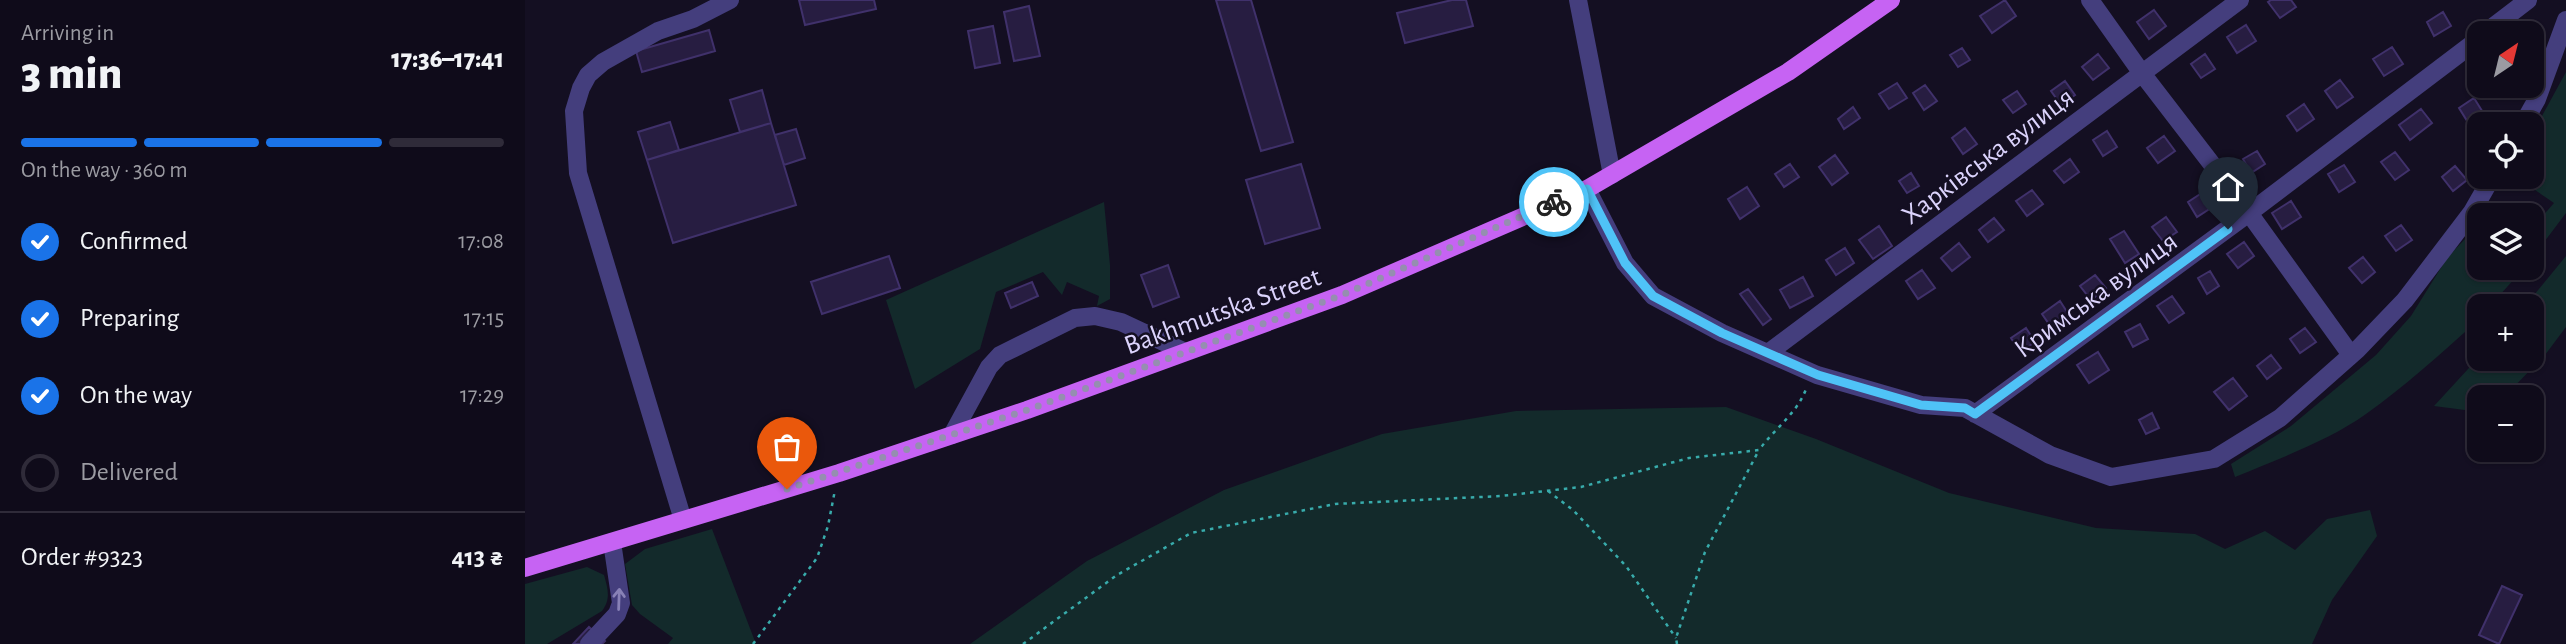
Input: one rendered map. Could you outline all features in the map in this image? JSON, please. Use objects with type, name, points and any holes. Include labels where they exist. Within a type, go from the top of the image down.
[{"type":"main road","name":"Bakhmutska Street","points":[[525,568],[839,473],[1027,410],[1342,295],[1587,189],[1788,72],[1891,0]]},
{"type":"street","points":[[683,520],[578,173],[574,111],[580,88],[603,62],[658,31],[693,19],[730,0]]},
{"type":"street","points":[[1577,0],[1612,175]]},
{"type":"street","points":[[2090,0],[2351,355]]},
{"type":"street","name":"Харківська вулиця","points":[[1768,353],[2240,0]]},
{"type":"street","points":[[2501,21],[2528,0]]},
{"type":"street","points":[[2530,112],[2566,20]]},
{"type":"street","name":"Кримська вулиця","points":[[1975,414],[2249,213],[2467,48]]},
{"type":"street","points":[[1587,189],[1625,263],[1653,296],[1722,333],[1811,372],[1921,405],[1965,408],[2050,455],[2111,477],[2214,459],[2280,418],[2351,355],[2405,300],[2472,212],[2486,189]]},
{"type":"street","points":[[952,435],[989,367],[1000,355],[1075,318],[1095,316],[1121,321],[1183,351]]},
{"type":"street","points":[[589,644],[617,614],[621,603],[612,542]]},
{"type":"path","points":[[1676,638],[1705,552],[1759,450],[1771,433],[1798,407],[1811,372]]},
{"type":"path","points":[[1023,644],[1117,575],[1191,533],[1335,504],[1501,496],[1581,487],[1689,458],[1759,450]]},
{"type":"path","points":[[753,644],[817,558],[828,526],[839,473]]},
{"type":"path","points":[[1548,491],[1573,510],[1626,566],[1676,638],[1677,644]]},
{"type":"green space","points":[[2566,72],[2566,213],[2544,242],[2544,214],[2554,203],[2534,189],[2544,189],[2544,112]]},
{"type":"green space","points":[[1104,202],[1110,299],[1097,306],[1099,296],[1067,282],[1062,295],[1043,272],[996,292],[980,349],[915,389],[886,300]]},
{"type":"green space","points":[[2467,237],[2467,280],[2513,280],[2501,294],[2467,294],[2467,330],[2380,404],[2336,432],[2235,477],[2231,464],[2291,426],[2376,355],[2411,316],[2447,258]]},
{"type":"green space","points":[[2566,256],[2566,327],[2544,356],[2544,294],[2535,294]]},
{"type":"green space","points":[[2467,370],[2529,371],[2516,385],[2467,385],[2467,410],[2434,406]]},
{"type":"green space","points":[[1726,407],[1816,439],[1949,493],[2096,528],[2195,534],[2225,549],[2265,531],[2295,550],[2327,519],[2370,510],[2377,536],[2332,600],[2312,644],[970,644],[1087,561],[1224,490],[1382,434],[1516,411]]},
{"type":"green space","points":[[712,529],[756,644],[668,644],[673,638],[632,605],[625,564],[645,549]]},
{"type":"green space","points":[[587,567],[604,575],[608,598],[602,611],[547,644],[525,644],[525,584]]},
{"type":"building","points":[[799,0],[874,0],[876,9],[805,25]]},
{"type":"building","points":[[1216,0],[1251,0],[1293,142],[1261,151]]},
{"type":"building","points":[[1452,0],[1466,0],[1473,26],[1405,43],[1397,13]]},
{"type":"building","points":[[2005,0],[2016,16],[1992,33],[1980,16]]},
{"type":"building","points":[[2291,0],[2296,7],[2280,18],[2268,2]]},
{"type":"building","points":[[1029,6],[1040,56],[1014,61],[1004,12]]},
{"type":"building","points":[[2154,10],[2166,26],[2149,39],[2137,22]]},
{"type":"building","points":[[2443,12],[2451,26],[2434,36],[2427,22]]},
{"type":"building","points":[[2246,25],[2256,41],[2237,53],[2227,37]]},
{"type":"building","points":[[993,26],[1000,63],[975,68],[968,31]]},
{"type":"building","points":[[709,30],[715,51],[642,72],[636,51]]},
{"type":"building","points":[[2392,47],[2403,64],[2384,76],[2373,59]]},
{"type":"building","points":[[1962,48],[1970,60],[1958,67],[1950,55]]},
{"type":"building","points":[[2098,54],[2109,68],[2093,80],[2082,67]]},
{"type":"building","points":[[2205,54],[2215,69],[2201,78],[2191,64]]},
{"type":"building","points":[[2340,80],[2353,97],[2337,108],[2325,91]]},
{"type":"building","points":[[2065,81],[2075,95],[2061,105],[2051,91]]},
{"type":"building","points":[[1897,83],[1907,98],[1889,109],[1879,94]]},
{"type":"building","points":[[1925,85],[1937,101],[1924,110],[1913,93]]},
{"type":"building","points":[[762,90],[771,123],[740,132],[730,100]]},
{"type":"building","points":[[2017,91],[2026,104],[2013,113],[2003,100]]},
{"type":"building","points":[[2474,98],[2483,112],[2467,112],[2467,121],[2459,108]]},
{"type":"building","points":[[2304,104],[2314,119],[2297,131],[2287,116]]},
{"type":"building","points":[[1853,107],[1860,118],[1844,129],[1838,119]]},
{"type":"building","points":[[2421,109],[2432,123],[2410,140],[2399,125]]},
{"type":"building","points":[[670,122],[679,150],[647,160],[638,132]]},
{"type":"building","points":[[771,123],[796,205],[673,243],[647,160]]},
{"type":"building","points":[[1965,128],[1977,144],[1963,154],[1952,138]]},
{"type":"building","points":[[796,129],[805,158],[784,165],[775,135]]},
{"type":"building","points":[[2107,131],[2117,147],[2103,156],[2093,140]]},
{"type":"building","points":[[2164,136],[2175,151],[2158,163],[2147,148]]},
{"type":"building","points":[[2257,151],[2265,164],[2251,173],[2243,159]]},
{"type":"building","points":[[2395,152],[2409,170],[2395,180],[2381,162]]},
{"type":"building","points":[[1835,155],[1848,173],[1832,185],[1819,167]]},
{"type":"building","points":[[2070,159],[2079,172],[2064,183],[2054,171]]},
{"type":"building","points":[[1301,164],[1320,228],[1265,244],[1246,180]]},
{"type":"building","points":[[1790,164],[1799,177],[1784,187],[1775,174]]},
{"type":"building","points":[[2344,165],[2355,182],[2339,192],[2328,174]]},
{"type":"building","points":[[2455,166],[2467,180],[2453,191],[2442,177]]},
{"type":"building","points":[[1911,173],[1919,186],[1907,193],[1899,181]]},
{"type":"building","points":[[1747,187],[1759,206],[1740,219],[1728,199]]},
{"type":"building","points":[[2032,190],[2043,204],[2027,216],[2016,201]]},
{"type":"building","points":[[2205,191],[2214,206],[2197,217],[2188,202]]},
{"type":"building","points":[[2291,201],[2301,217],[2282,229],[2272,213]]},
{"type":"building","points":[[2166,217],[2177,232],[2163,241],[2152,227]]},
{"type":"building","points":[[1994,218],[2004,230],[1988,242],[1979,230]]},
{"type":"building","points":[[2401,225],[2412,240],[2396,251],[2385,236]]},
{"type":"building","points":[[1879,226],[1892,246],[1873,259],[1859,240]]},
{"type":"building","points":[[2124,231],[2139,254],[2125,263],[2110,239]]},
{"type":"building","points":[[2244,242],[2254,256],[2238,268],[2227,254]]},
{"type":"building","points":[[1959,243],[1970,257],[1952,271],[1941,258]]},
{"type":"building","points":[[1845,248],[1854,263],[1836,275],[1826,260]]},
{"type":"building","points":[[889,256],[900,288],[822,314],[811,282]]},
{"type":"building","points":[[2363,257],[2375,272],[2362,283],[2349,268]]},
{"type":"building","points":[[1168,265],[1179,297],[1153,307],[1141,275]]},
{"type":"building","points":[[1922,270],[1935,288],[1918,299],[1906,281]]},
{"type":"building","points":[[2210,271],[2219,286],[2207,294],[2198,278]]},
{"type":"building","points":[[2095,275],[2106,288],[2091,300],[2080,286]]},
{"type":"building","points":[[1803,277],[1813,296],[1790,308],[1780,290]]},
{"type":"building","points":[[1032,282],[1038,296],[1011,308],[1005,293]]},
{"type":"building","points":[[1748,289],[1771,319],[1763,325],[1740,294]]},
{"type":"building","points":[[2172,296],[2184,313],[2169,323],[2157,306]]},
{"type":"building","points":[[2060,301],[2069,315],[2051,327],[2042,314]]},
{"type":"building","points":[[2140,324],[2148,339],[2133,347],[2125,332]]},
{"type":"building","points":[[2026,328],[2035,342],[2020,352],[2011,338]]},
{"type":"building","points":[[2305,328],[2316,342],[2300,353],[2290,339]]},
{"type":"building","points":[[2098,352],[2109,370],[2089,383],[2077,365]]},
{"type":"building","points":[[2271,355],[2281,368],[2267,379],[2257,366]]},
{"type":"building","points":[[2233,378],[2247,396],[2229,410],[2214,392]]},
{"type":"building","points":[[2152,413],[2159,428],[2146,434],[2139,420]]},
{"type":"building","points":[[2502,586],[2522,595],[2499,644],[2479,635]]},
{"type":"building","points":[[589,627],[605,641],[602,644],[573,644]]},
{"type":"way so far","points":[[787,489],[1027,410],[1342,295],[1554,202]]},
{"type":"route","points":[[1554,202],[1587,189],[1625,263],[1653,296],[1722,333],[1818,375],[1921,405],[1965,408],[1975,414],[2228,229]]}]
